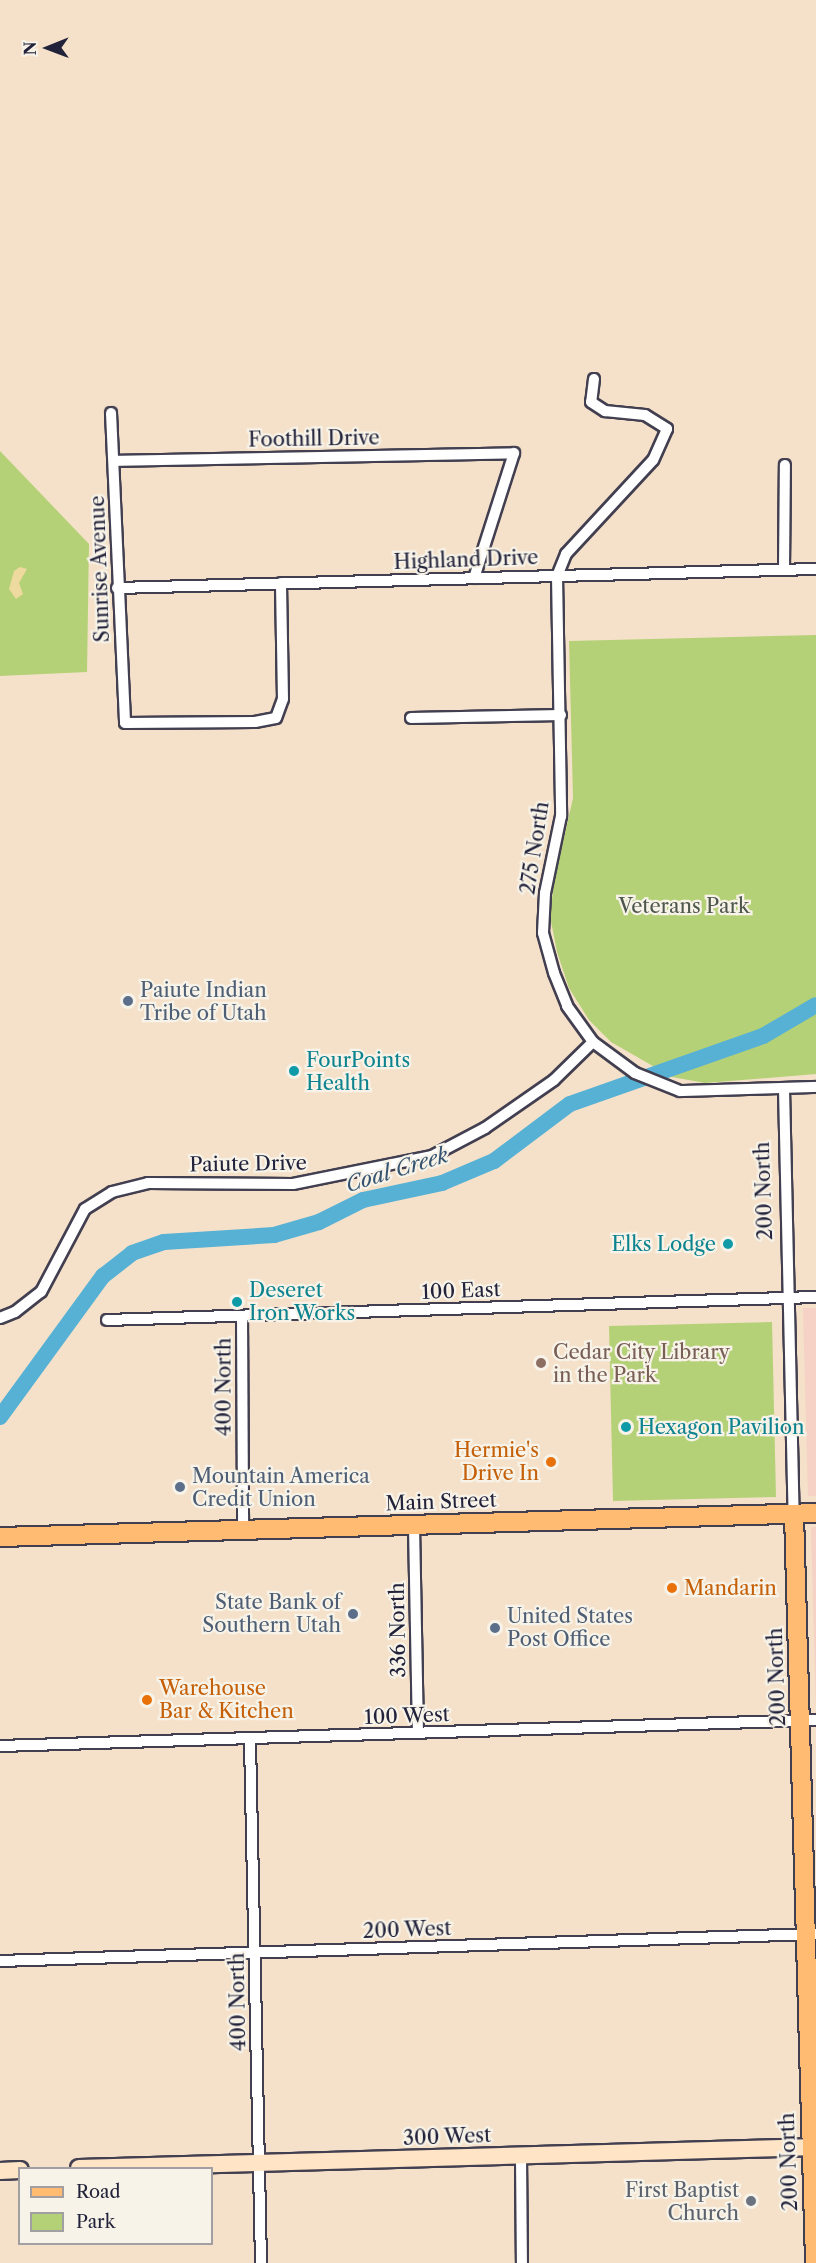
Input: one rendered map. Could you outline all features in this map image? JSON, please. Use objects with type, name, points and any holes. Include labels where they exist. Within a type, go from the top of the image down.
[{"type":"main road","name":"Main Street","points":[[0,1537],[816,1513]]},
{"type":"main road","name":"200 North","points":[[794,1514],[809,1720],[815,2263]]},
{"type":"street","points":[[558,576],[566,554],[653,460],[667,429],[645,414],[605,411],[591,402],[594,379]]},
{"type":"street","name":"Sunrise Avenue","points":[[111,413],[117,588],[125,723],[255,722],[276,718],[283,699],[281,583]]},
{"type":"street","name":"Foothill Drive","points":[[114,460],[514,453],[474,578]]},
{"type":"street","points":[[784,570],[785,465]]},
{"type":"street","name":"Highland Drive","points":[[117,588],[816,569]]},
{"type":"street","name":"275 North","points":[[558,576],[561,816],[544,893],[543,933],[567,1006],[593,1042],[612,1057],[635,1073],[680,1091],[784,1089]]},
{"type":"street","points":[[411,718],[561,715]]},
{"type":"street","name":"Paiute Drive","points":[[0,1318],[15,1312],[41,1292],[85,1209],[111,1192],[148,1183],[293,1184],[432,1156],[485,1128],[554,1080],[593,1042]]},
{"type":"street","points":[[784,1089],[816,1088]]},
{"type":"street","name":"200 North","points":[[784,1089],[794,1514]]},
{"type":"street","name":"100 East","points":[[107,1320],[816,1297]]},
{"type":"street","name":"400 North","points":[[242,1316],[243,1531]]},
{"type":"street","name":"336 North","points":[[414,1526],[418,1733]]},
{"type":"street","name":"100 West","points":[[0,1746],[250,1741],[809,1720]]},
{"type":"street","name":"400 North","points":[[250,1741],[261,2263]]},
{"type":"street","name":"200 West","points":[[0,1961],[811,1934]]},
{"type":"street","name":"300 West","points":[[139,2167],[814,2147]]},
{"type":"street","points":[[521,2156],[522,2263]]},
{"type":"street","points":[[0,2171],[18,2170]]},
{"type":"shaded area","points":[[803,1308],[816,1308],[816,1496],[808,1496]]},
{"type":"shaded area","points":[[811,1527],[816,1527],[816,1710]]},
{"type":"green space","points":[[0,451],[89,544],[87,672],[0,676]]},
{"type":"green space","name":"Veterans Park","points":[[816,635],[816,1074],[705,1083],[672,1077],[611,1042],[589,1020],[569,988],[557,952],[550,916],[554,882],[573,798],[569,641]]},
{"type":"green space","points":[[772,1322],[776,1497],[613,1501],[609,1326]]},
{"type":"sand","points":[[20,567],[27,569],[19,583],[23,594],[16,599],[9,589],[14,571]]},
{"type":"waterway","name":"Coal Creek","points":[[0,1417],[103,1276],[132,1253],[164,1242],[274,1235],[319,1222],[363,1200],[442,1183],[494,1161],[570,1104],[763,1036],[816,1005]]},
{"type":"place","name":"Paiute Indian Tribe of Utah","points":[[128,1001]]},
{"type":"place","name":"FourPoints Health","points":[[294,1071]]},
{"type":"place","name":"Elks Lodge","points":[[728,1244]]},
{"type":"place","name":"Deseret Iron Works","points":[[237,1302]]},
{"type":"place","name":"Cedar City Library in the Park","points":[[541,1363]]},
{"type":"place","name":"Hexagon Pavilion","points":[[626,1427]]},
{"type":"place","name":"Hermie's Drive In","points":[[551,1462]]},
{"type":"place","name":"Mountain America Credit Union","points":[[180,1487]]},
{"type":"place","name":"Mandarin","points":[[672,1588]]},
{"type":"place","name":"State Bank of Southern Utah","points":[[353,1614]]},
{"type":"place","name":"United States Post Office","points":[[495,1628]]},
{"type":"place","name":"Warehouse Bar & Kitchen","points":[[147,1700]]},
{"type":"place","name":"First Baptist Church","points":[[751,2201]]}]
